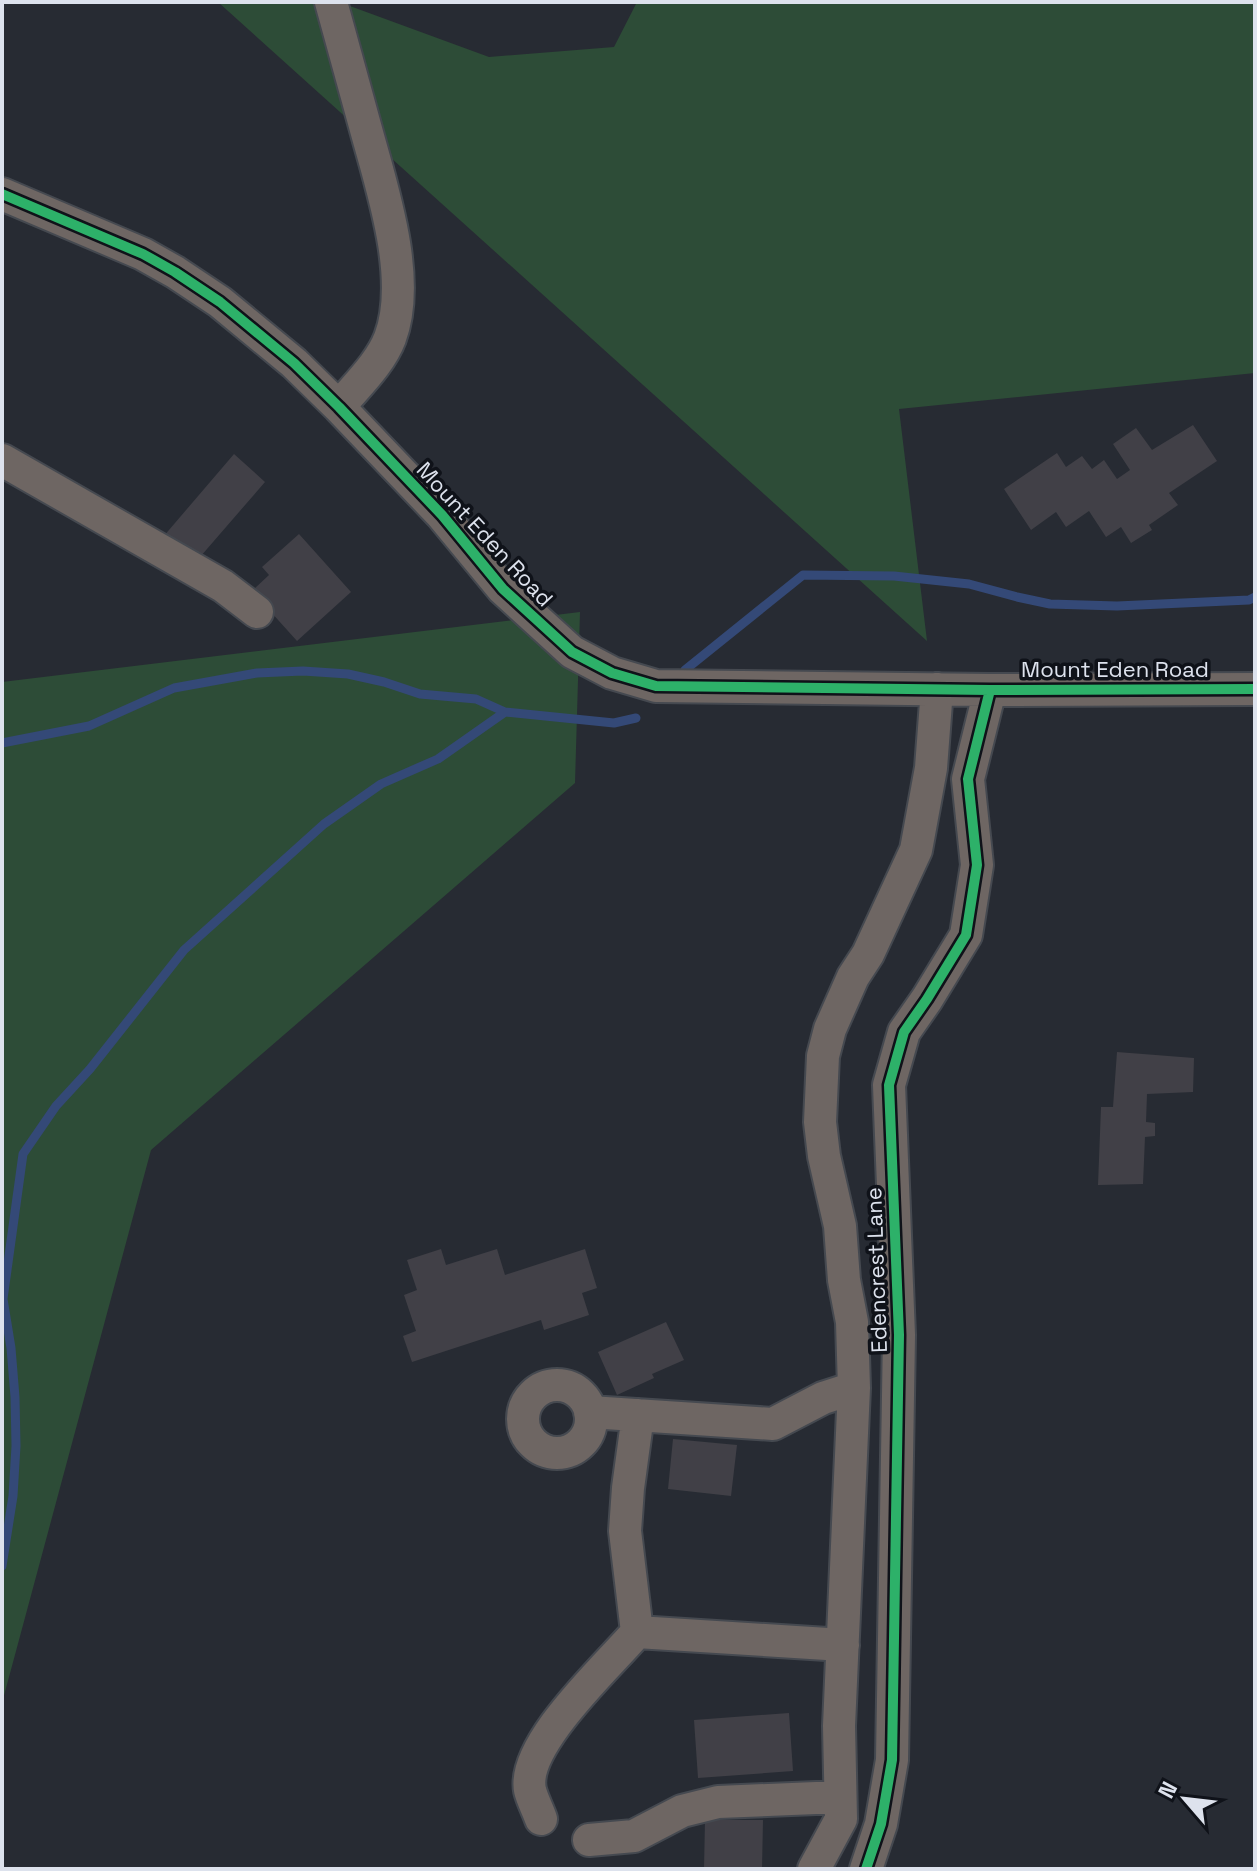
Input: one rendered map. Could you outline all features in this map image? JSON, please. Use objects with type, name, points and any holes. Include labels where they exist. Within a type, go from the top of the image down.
[{"type":"street","points":[[331,2],[384,190],[398,275],[389,341],[339,407]]},
{"type":"street","name":"Mount Eden Road","points":[[2,194],[143,254],[220,302],[294,363],[339,407],[442,515],[503,589],[572,652],[612,673],[656,686],[1255,689]]},
{"type":"street","points":[[2,460],[223,586],[257,612]]},
{"type":"street","points":[[814,1869],[841,1819],[839,1726],[854,1388],[852,1322],[844,1280],[840,1226],[824,1156],[820,1122],[823,1056],[830,1029],[853,977],[868,954],[916,850],[931,768],[937,689]]},
{"type":"street","name":"Edencrest Lane","points":[[866,1869],[881,1824],[892,1760],[899,1335],[889,1085],[904,1032],[966,935],[977,865],[968,779],[990,690]]},
{"type":"street","points":[[590,1412],[773,1424],[823,1398],[854,1388]]},
{"type":"street","points":[[541,1819],[529,1788],[534,1760],[547,1736],[575,1700],[637,1632],[625,1531],[638,1415]]},
{"type":"street","points":[[637,1632],[843,1645]]},
{"type":"street","points":[[589,1840],[634,1836],[682,1811],[718,1802],[840,1797]]},
{"type":"green space","points":[[218,2],[339,2],[489,57],[614,47],[637,2],[1255,2],[1255,373],[899,409],[927,641]]},
{"type":"green space","points":[[580,612],[575,783],[151,1150],[2,1703],[2,682]]},
{"type":"building","points":[[1193,425],[1217,461],[1169,493],[1178,505],[1149,525],[1152,530],[1131,543],[1121,527],[1106,537],[1089,511],[1066,527],[1056,512],[1031,530],[1004,489],[1057,453],[1066,467],[1082,456],[1092,469],[1104,460],[1117,479],[1130,470],[1113,444],[1136,428],[1152,450]]},
{"type":"building","points":[[234,454],[265,482],[194,564],[163,537]]},
{"type":"building","points":[[299,534],[351,592],[297,641],[252,591],[269,575],[262,567]]},
{"type":"building","points":[[1117,1052],[1194,1058],[1193,1092],[1147,1094],[1146,1122],[1155,1123],[1155,1136],[1145,1137],[1143,1184],[1098,1185],[1101,1107],[1113,1107]]},
{"type":"building","points":[[441,1249],[446,1265],[497,1249],[505,1275],[585,1249],[597,1288],[582,1293],[589,1315],[544,1330],[541,1320],[412,1362],[403,1336],[416,1331],[404,1295],[417,1290],[407,1260]]},
{"type":"building","points":[[666,1322],[684,1360],[652,1374],[654,1378],[617,1395],[598,1352]]},
{"type":"building","points":[[673,1439],[737,1445],[731,1496],[668,1489]]},
{"type":"building","points":[[789,1713],[793,1771],[698,1778],[694,1720]]},
{"type":"building","points":[[705,1820],[763,1820],[762,1869],[704,1869]]},
{"type":"waterway","points":[[685,670],[803,575],[894,576],[969,584],[1050,604],[1117,606],[1249,600],[1255,597]]},
{"type":"waterway","points":[[2,743],[89,726],[174,688],[257,673],[303,671],[348,674],[420,694],[476,699],[505,712],[614,723],[636,718]]},
{"type":"waterway","points":[[2,1566],[13,1496],[16,1446],[11,1348],[3,1299],[23,1154],[56,1106],[90,1069],[184,950],[324,824],[381,784],[438,759],[505,712]]},
{"type":"cycle path","points":[[2,194],[143,254],[220,302],[294,363],[339,407],[442,515],[503,589],[572,652],[612,673],[656,686],[1255,689]]},
{"type":"cycle path","points":[[866,1869],[881,1824],[892,1760],[899,1335],[889,1085],[904,1032],[966,935],[977,865],[968,779],[990,690]]}]
